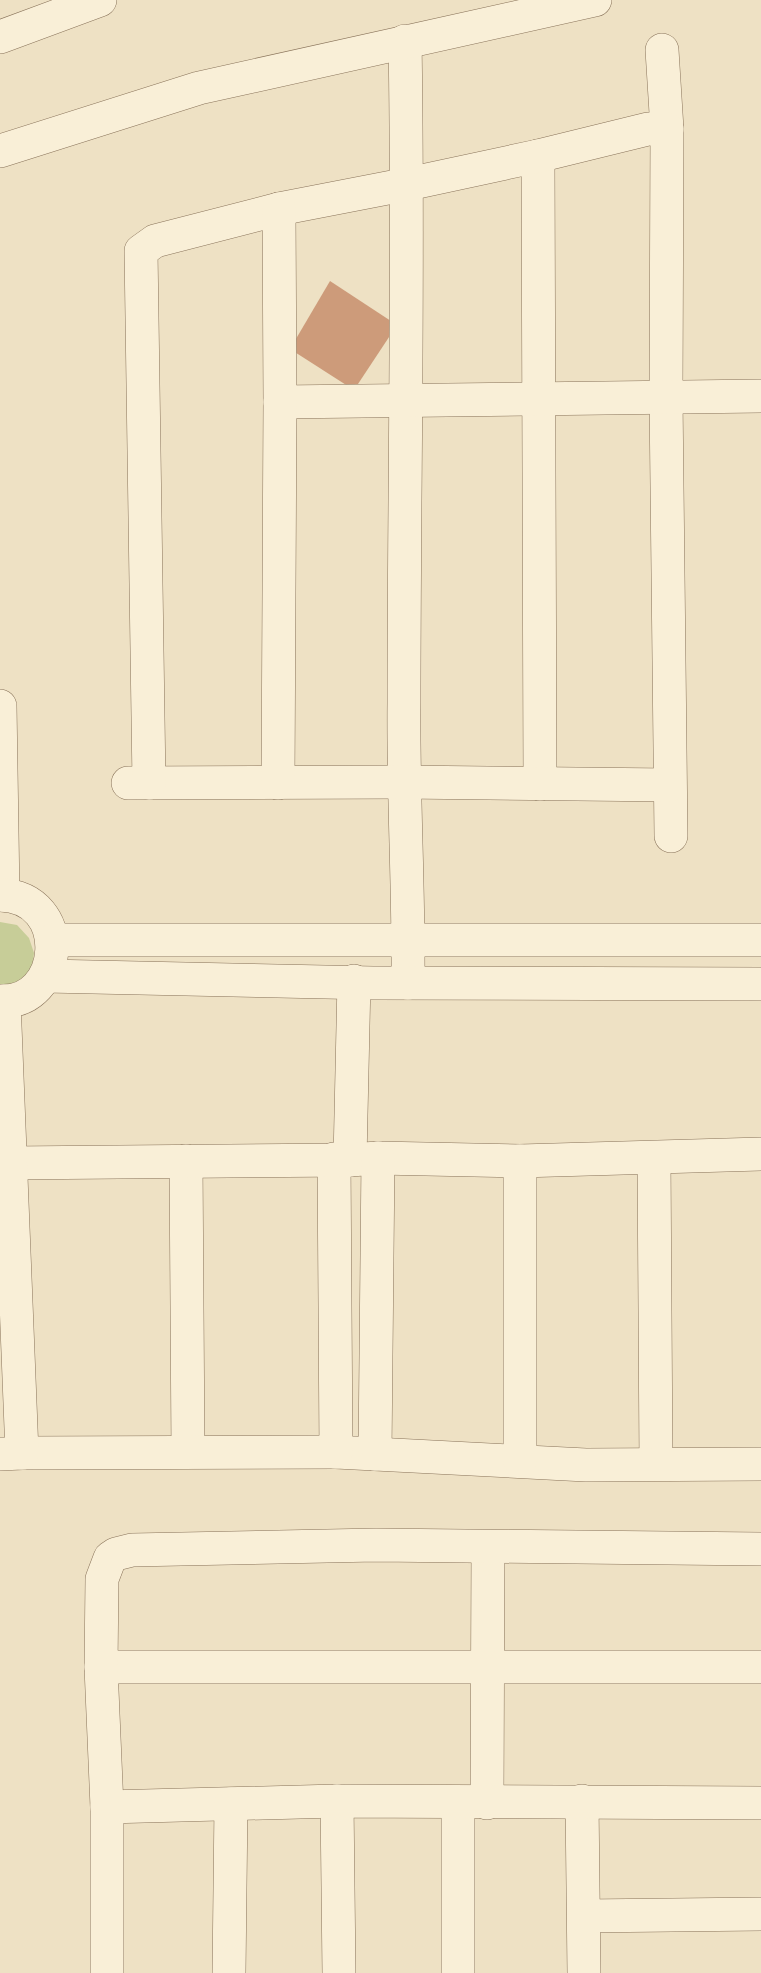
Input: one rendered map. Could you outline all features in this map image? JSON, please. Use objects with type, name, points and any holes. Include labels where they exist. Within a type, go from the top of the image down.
[{"type":"street","points":[[0,37],[100,0]]},
{"type":"street","points":[[0,151],[199,88],[595,0]]},
{"type":"street","points":[[405,41],[408,184],[404,402],[404,782],[409,940],[408,982]]},
{"type":"street","points":[[662,50],[667,129],[666,398],[671,836]]},
{"type":"street","points":[[667,129],[648,129],[408,184],[279,208],[155,241],[141,251],[138,783],[404,782],[669,785]]},
{"type":"street","points":[[538,156],[540,784]]},
{"type":"street","points":[[278,783],[279,208]]},
{"type":"street","points":[[280,402],[761,396]]},
{"type":"street","points":[[0,706],[1,895],[20,899],[36,908],[47,923],[53,940],[52,958],[46,976],[35,988],[20,997],[2,1001],[10,1163],[11,1453],[336,1452],[585,1465],[761,1464]]},
{"type":"street","points":[[53,940],[761,940]]},
{"type":"street","points":[[46,976],[408,982],[761,984]]},
{"type":"street","points":[[336,1452],[354,1159],[354,981]]},
{"type":"street","points":[[10,1163],[354,1159],[520,1161],[761,1154]]},
{"type":"street","points":[[654,1158],[656,1464]]},
{"type":"street","points":[[354,1159],[375,1454]]},
{"type":"street","points":[[186,1161],[188,1452]]},
{"type":"street","points":[[520,1161],[520,1461]]},
{"type":"street","points":[[107,1973],[107,1807],[101,1667],[102,1579],[108,1563],[116,1554],[132,1550],[376,1545],[761,1549]]},
{"type":"street","points":[[458,1973],[486,1667],[488,1547]]},
{"type":"street","points":[[101,1667],[761,1667]]},
{"type":"street","points":[[107,1807],[337,1801],[761,1803]]},
{"type":"street","points":[[337,1801],[339,1973]]},
{"type":"street","points":[[582,1801],[584,1973]]},
{"type":"street","points":[[229,1973],[231,1804]]},
{"type":"street","points":[[584,1916],[761,1914]]},
{"type":"green space","points":[[0,922],[17,925],[29,938],[34,953],[32,972],[18,986],[0,990]]},
{"type":"building","points":[[330,281],[397,325],[354,390],[290,349]]}]
